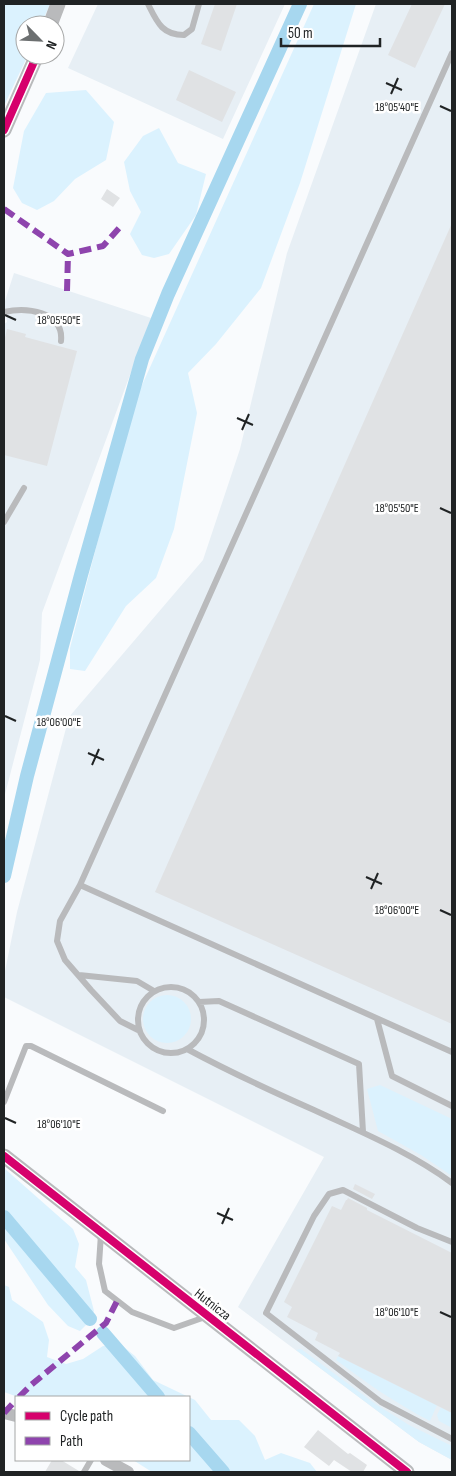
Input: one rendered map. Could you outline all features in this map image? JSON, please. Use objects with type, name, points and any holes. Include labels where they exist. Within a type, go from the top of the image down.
[{"type":"street","points":[[4,130],[33,65]]},
{"type":"street","name":"Hutnicza","points":[[4,1156],[407,1472]]},
{"type":"street","points":[[108,1461],[128,1472]]},
{"type":"lane","points":[[148,4],[158,25],[168,32],[184,36],[192,29],[199,4]]},
{"type":"lane","points":[[138,1030],[120,1021],[65,960],[57,941],[60,922],[80,885],[452,54]]},
{"type":"lane","points":[[4,312],[15,310],[30,311],[48,316],[57,322],[62,331],[60,341]]},
{"type":"lane","points":[[4,522],[24,488]]},
{"type":"lane","points":[[80,885],[452,1052]]},
{"type":"lane","points":[[79,975],[137,981],[154,991]]},
{"type":"lane","points":[[164,986],[176,986],[186,990],[196,997],[199,1002],[202,1006],[204,1018],[203,1029],[198,1039],[187,1049],[171,1053],[160,1052],[143,1039],[138,1030],[139,1008],[145,998],[164,986]]},
{"type":"lane","points":[[199,1002],[219,1001],[359,1064],[363,1132]]},
{"type":"lane","points":[[377,1019],[392,1076],[452,1106]]},
{"type":"lane","points":[[4,1102],[26,1046],[30,1046],[163,1111]]},
{"type":"lane","points":[[187,1049],[243,1078],[363,1132],[433,1169],[452,1183]]},
{"type":"lane","points":[[452,1242],[417,1228],[343,1190],[329,1194],[314,1216],[266,1313],[381,1402],[452,1439]]},
{"type":"lane","points":[[102,1233],[99,1264],[105,1291],[132,1312],[174,1328],[208,1316]]},
{"type":"lane","points":[[84,1472],[90,1461]]},
{"type":"shaded area","points":[[4,4],[50,4],[45,15],[15,15],[15,65],[23,65],[4,106]]},
{"type":"shaded area","points":[[98,4],[285,4],[223,139],[68,68]]},
{"type":"shaded area","points":[[314,4],[356,4],[300,183],[261,288],[216,344],[188,373],[197,413],[174,529],[156,578],[126,606],[85,671],[70,669],[70,648],[133,405]]},
{"type":"shaded area","points":[[376,4],[452,4],[452,1460],[419,1442],[238,1307],[324,1157],[4,997],[4,976],[17,912],[69,717],[203,560],[240,449],[287,253]]},
{"type":"shaded area","points":[[86,90],[114,122],[106,160],[75,179],[54,201],[37,210],[22,203],[13,188],[24,131],[46,93]]},
{"type":"shaded area","points":[[159,128],[178,163],[206,174],[196,215],[169,254],[154,258],[142,255],[130,234],[141,212],[130,191],[124,162],[143,136]]},
{"type":"shaded area","points":[[14,273],[151,318],[42,613],[40,660],[4,798],[4,324],[7,322],[4,304]]},
{"type":"shaded area","points":[[162,995],[172,995],[184,1002],[191,1014],[191,1024],[184,1036],[172,1043],[162,1043],[154,1039],[147,1032],[143,1024],[143,1014],[147,1006],[154,999]]},
{"type":"shaded area","points":[[380,1085],[452,1119],[452,1176],[421,1155],[378,1131],[367,1089]]},
{"type":"shaded area","points":[[4,1168],[73,1229],[79,1244],[75,1267],[86,1280],[94,1311],[88,1323],[80,1331],[68,1326],[48,1305],[4,1239]]},
{"type":"shaded area","points":[[4,1285],[9,1287],[12,1300],[43,1322],[49,1340],[47,1357],[66,1364],[83,1359],[103,1346],[120,1344],[135,1356],[153,1380],[187,1396],[15,1396],[4,1392]]},
{"type":"shaded area","points":[[301,1349],[377,1405],[409,1425],[452,1446],[452,1460],[419,1442],[296,1350]]},
{"type":"shaded area","points":[[338,1356],[437,1405],[430,1421],[393,1400],[359,1377],[336,1360]]},
{"type":"shaded area","points":[[190,1398],[195,1400],[211,1420],[239,1420],[255,1436],[265,1460],[281,1453],[310,1463],[317,1472],[152,1472],[135,1461],[190,1461]]},
{"type":"shaded area","points":[[441,1407],[452,1413],[452,1428],[439,1421],[437,1415]]},
{"type":"building","points":[[215,4],[237,4],[221,51],[201,44]]},
{"type":"building","points":[[412,4],[445,4],[415,68],[388,55]]},
{"type":"building","points":[[189,70],[236,92],[222,122],[176,100]]},
{"type":"building","points":[[107,189],[120,198],[113,207],[101,199]]},
{"type":"building","points":[[452,223],[452,1024],[155,892]]},
{"type":"building","points":[[7,329],[26,334],[25,337],[77,351],[47,466],[4,455],[4,342]]},
{"type":"building","points":[[355,1184],[375,1194],[372,1199],[353,1189]]},
{"type":"building","points":[[348,1198],[367,1208],[367,1210],[452,1253],[452,1413],[338,1356],[340,1353],[315,1340],[318,1333],[287,1317],[292,1307],[284,1302],[332,1206],[341,1210]]},
{"type":"building","points":[[318,1430],[348,1454],[350,1453],[367,1465],[363,1472],[352,1472],[334,1460],[329,1466],[304,1447]]},
{"type":"building","points":[[51,1461],[63,1461],[79,1471],[79,1472],[45,1472]]},
{"type":"waterway","points":[[4,876],[27,776],[142,359],[168,294],[300,4]]},
{"type":"waterway","points":[[4,1217],[90,1319]]},
{"type":"waterway","points":[[103,1333],[157,1396]]},
{"type":"waterway","points":[[190,1434],[223,1472]]},
{"type":"marked path","points":[[4,209],[68,254],[103,246],[120,227]]},
{"type":"marked path","points":[[67,291],[68,254]]},
{"type":"marked path","points":[[20,1396],[106,1323],[117,1301]]},
{"type":"marked path","points":[[4,1413],[15,1401]]},
{"type":"cycle path","points":[[4,130],[33,65]]},
{"type":"cycle path","points":[[4,1156],[407,1472]]}]
